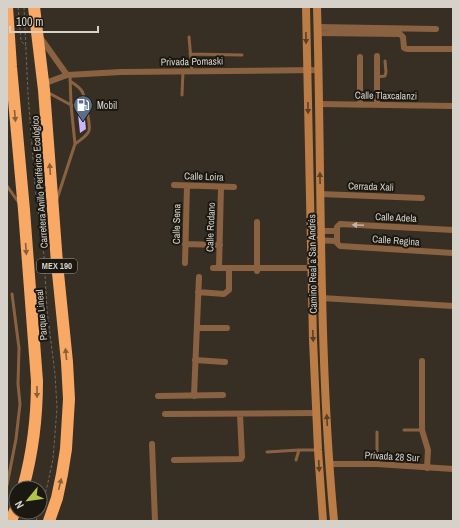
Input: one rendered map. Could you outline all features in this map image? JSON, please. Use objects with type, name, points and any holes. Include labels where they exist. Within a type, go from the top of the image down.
[{"type":"highway","name":"Carretera Anillo Periférico Ecológico","points":[[8,7],[9,71],[24,210],[37,388],[34,438],[30,464],[25,480]]},
{"type":"highway","name":"Carretera Anillo Periférico Ecológico","points":[[32,8],[38,35],[44,87],[69,399],[66,449],[62,474],[49,521]]},
{"type":"main road","name":"Camino Real a San Andrés","points":[[306,7],[311,270],[316,413],[323,521]]},
{"type":"main road","name":"Camino Real a San Andrés","points":[[317,7],[322,298],[330,486],[334,521]]},
{"type":"main road","points":[[320,487],[330,486]]},
{"type":"street","points":[[318,30],[436,29]]},
{"type":"street","points":[[318,30],[400,34],[403,36],[404,48],[407,49],[453,50]]},
{"type":"street","points":[[38,35],[69,77]]},
{"type":"street","points":[[377,56],[377,105]]},
{"type":"street","points":[[360,57],[360,105]]},
{"type":"street","name":"Privada Pomaski","points":[[44,87],[69,77],[121,72],[318,70]]},
{"type":"street","name":"Calle Tlaxcalanzi","points":[[319,104],[453,106]]},
{"type":"street","name":"Calle Loira","points":[[174,185],[234,187]]},
{"type":"street","name":"Calle Sena","points":[[185,263],[187,186]]},
{"type":"street","name":"Calle Rodano","points":[[221,186],[220,245],[216,268],[229,268]]},
{"type":"street","name":"Cerrada Xali","points":[[320,194],[422,198]]},
{"type":"street","points":[[257,222],[257,270]]},
{"type":"street","points":[[338,228],[338,243]]},
{"type":"street","name":"Calle Adela","points":[[311,231],[321,232],[338,228],[453,230]]},
{"type":"street","name":"Calle Regina","points":[[311,240],[338,243],[340,246],[453,253]]},
{"type":"street","points":[[185,244],[220,245]]},
{"type":"street","points":[[198,292],[224,294],[227,292],[229,290],[229,268],[247,271],[311,270]]},
{"type":"street","points":[[194,396],[199,277]]},
{"type":"street","points":[[322,298],[453,306]]},
{"type":"street","points":[[197,328],[227,328]]},
{"type":"street","points":[[195,360],[225,362]]},
{"type":"street","points":[[422,361],[422,430],[428,450],[427,468]]},
{"type":"street","points":[[158,396],[223,395]]},
{"type":"street","points":[[165,414],[316,413]]},
{"type":"street","points":[[174,460],[241,459],[240,414]]},
{"type":"street","points":[[152,444],[156,521]]},
{"type":"street","name":"Privada 28 Sur","points":[[329,464],[377,464],[453,469]]},
{"type":"lane","points":[[189,37],[192,71]]},
{"type":"lane","points":[[190,54],[242,55]]},
{"type":"lane","points":[[377,77],[385,76],[385,61]]},
{"type":"lane","points":[[182,95],[183,71]]},
{"type":"lane","points":[[53,210],[75,144],[69,77]]},
{"type":"lane","points":[[69,77],[84,92],[85,108],[87,110],[90,131],[88,136],[75,144]]},
{"type":"lane","points":[[44,87],[71,105],[85,108]]},
{"type":"lane","points":[[7,186],[24,210]]},
{"type":"lane","points":[[7,485],[16,440],[20,404],[18,384],[19,348],[12,294]]},
{"type":"lane","points":[[404,430],[422,430]]},
{"type":"lane","points":[[377,432],[377,464]]},
{"type":"lane","points":[[296,460],[298,450]]},
{"type":"lane","points":[[267,452],[318,450]]},
{"type":"path","name":"Parque Lineal","points":[[18,7],[22,43],[26,47]]},
{"type":"path","name":"Parque Lineal","points":[[32,8],[26,47],[28,94],[34,186],[44,256],[56,397],[56,425],[53,459],[48,482]]},
{"type":"building","name":"Mobil","points":[[84,111],[86,129],[80,133],[78,114]]},
{"type":"place","name":"Mobil","points":[[83,122]]}]
